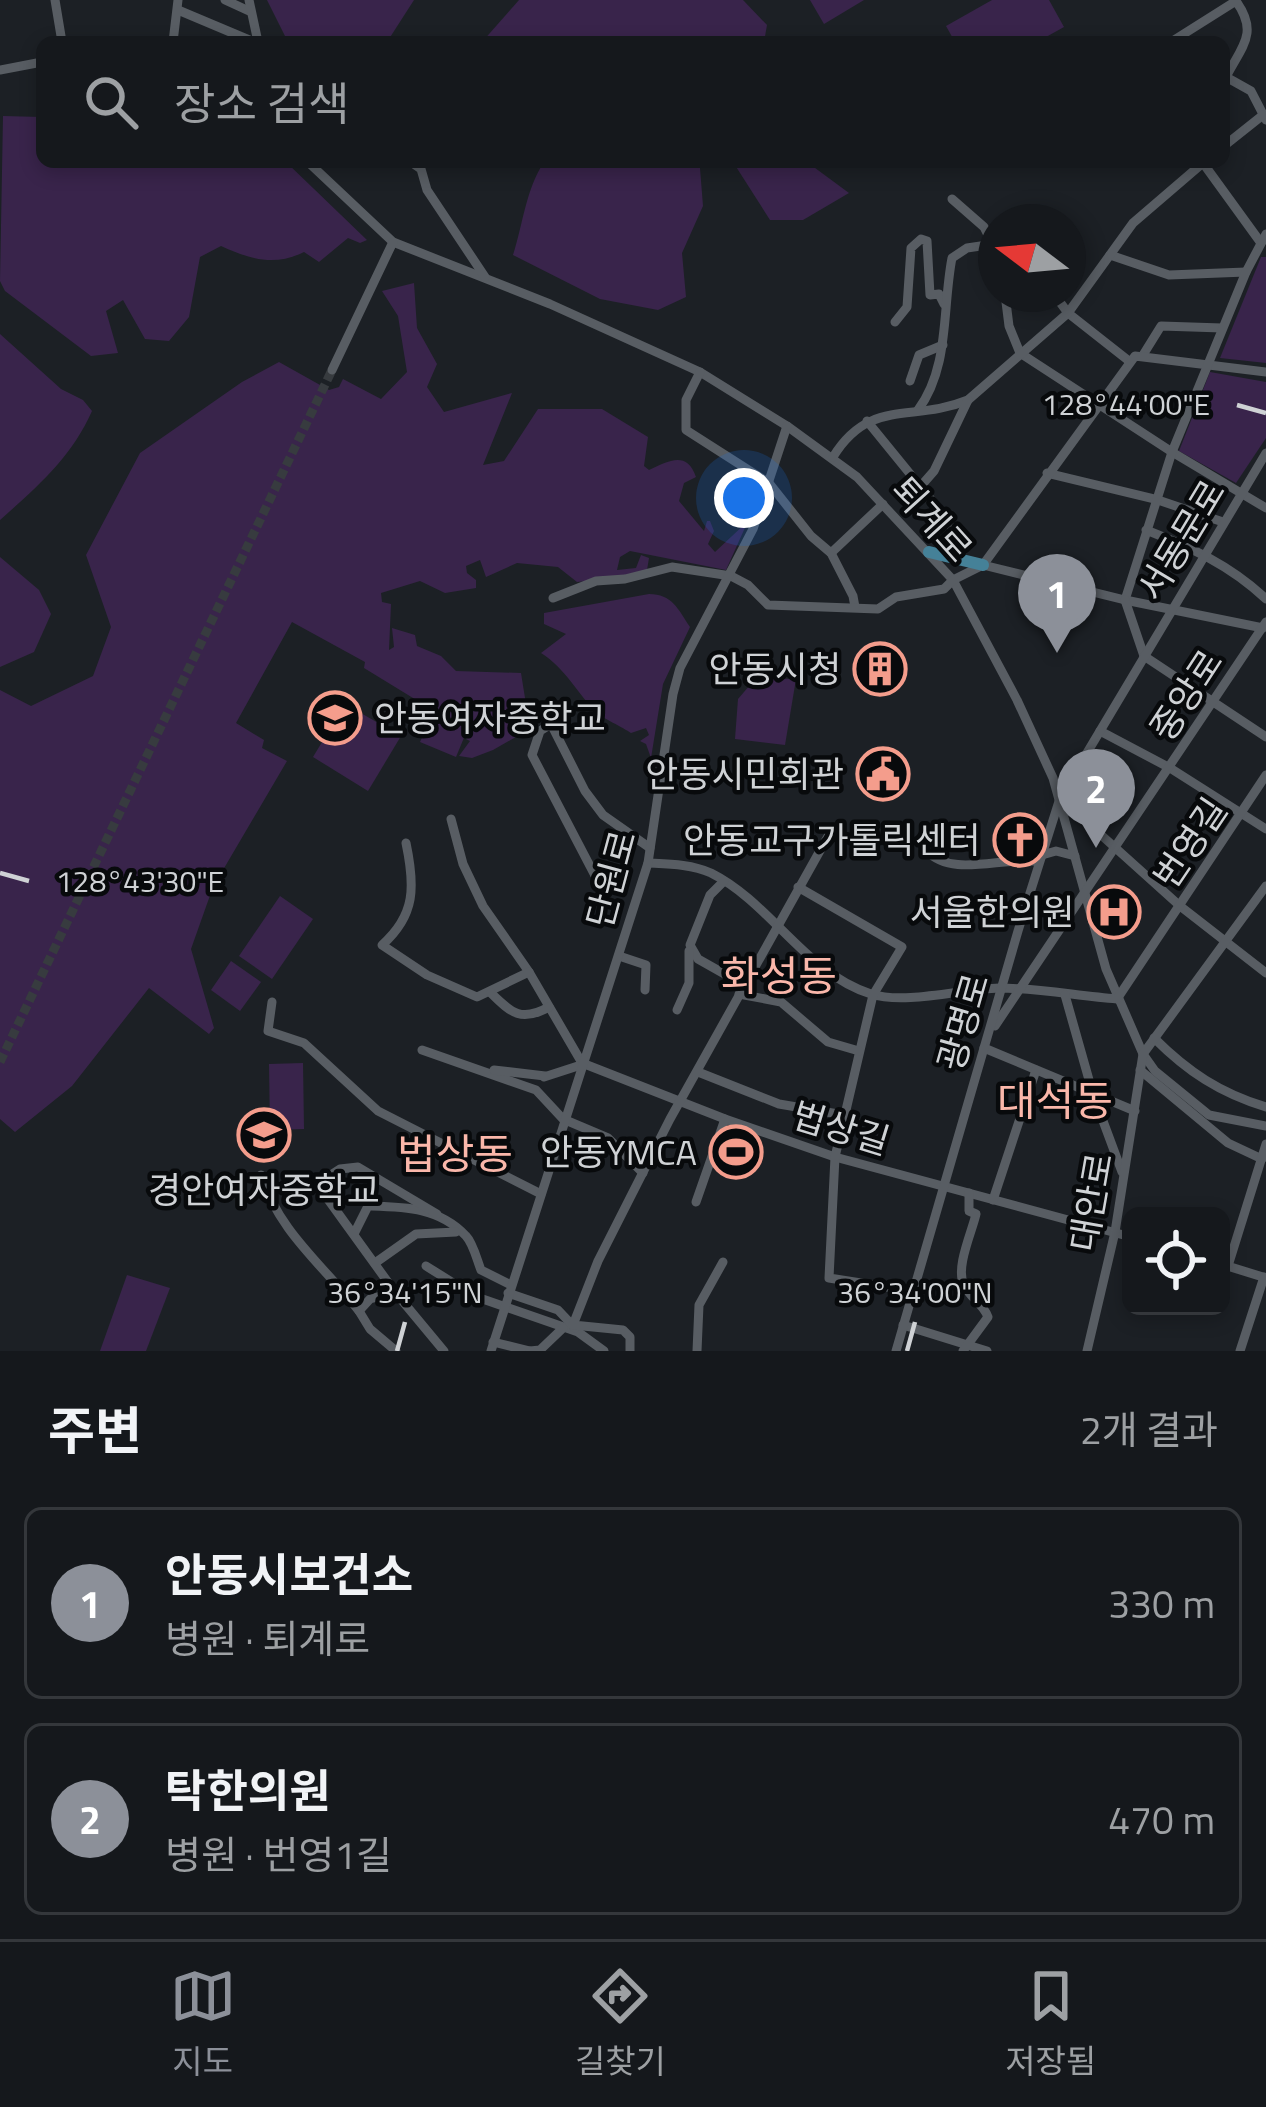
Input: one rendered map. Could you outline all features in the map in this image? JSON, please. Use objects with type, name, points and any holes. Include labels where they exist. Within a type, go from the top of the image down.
[{"type":"main road","points":[[929,552],[983,566]]},
{"type":"street","points":[[55,0],[61,36]]},
{"type":"street","points":[[225,0],[249,6],[255,36]]},
{"type":"street","points":[[1181,36],[1236,1],[1249,18],[1250,30],[1230,69]]},
{"type":"street","points":[[173,36],[178,5],[243,36]]},
{"type":"street","points":[[0,70],[36,63]]},
{"type":"street","points":[[1230,79],[1251,92],[1265,117],[1230,142]]},
{"type":"street","name":"퇴계로","points":[[314,168],[393,242],[700,372],[833,457],[883,504],[953,580],[1028,721],[1060,798],[1117,999],[1143,1054],[1168,1084],[1209,1114],[1266,1126]]},
{"type":"street","points":[[420,168],[427,190],[485,278]]},
{"type":"street","points":[[833,457],[843,441],[867,421],[968,400],[1068,313],[1133,223],[1196,168]]},
{"type":"street","points":[[1207,168],[1263,244],[1246,272],[1172,452],[1125,600],[1144,656],[1266,737]]},
{"type":"street","points":[[952,199],[978,221]]},
{"type":"street","points":[[896,322],[908,307],[910,248],[921,239],[927,241],[930,252],[931,295],[940,294],[944,304]]},
{"type":"street","points":[[332,370],[393,242]]},
{"type":"street","points":[[916,412],[931,388],[943,345],[952,258],[967,248],[978,248]]},
{"type":"street","points":[[1110,255],[1169,275],[1246,272]]},
{"type":"street","points":[[1007,312],[1020,353],[1266,508]]},
{"type":"street","points":[[1068,313],[1129,361]]},
{"type":"street","points":[[1143,356],[1161,326],[1222,328]]},
{"type":"street","points":[[910,381],[920,355],[943,345]]},
{"type":"street","points":[[553,598],[596,581],[672,567],[731,576],[768,605],[878,609],[896,597],[944,589],[983,566],[1129,361],[1143,356],[1266,372]]},
{"type":"street","points":[[700,372],[686,400],[686,430],[769,483],[811,536],[831,553],[855,607]]},
{"type":"street","points":[[920,487],[934,471],[968,400]]},
{"type":"street","points":[[867,421],[952,529],[953,558]]},
{"type":"street","name":"단원로","points":[[492,1346],[648,863],[680,668],[731,576],[787,426]]},
{"type":"street","name":"서동문로","points":[[1144,656],[1266,453]]},
{"type":"street","points":[[1047,473],[1155,499],[1223,522]]},
{"type":"street","points":[[831,553],[883,504]]},
{"type":"street","points":[[1146,530],[1204,552],[1239,574],[1266,599]]},
{"type":"street","points":[[983,566],[1171,610],[1264,625]]},
{"type":"street","name":"중앙로","points":[[989,1035],[1264,625]]},
{"type":"street","name":"광명로","points":[[896,1351],[1060,798],[1144,656]]},
{"type":"street","points":[[602,889],[532,755],[540,731],[551,724],[585,791],[603,815],[650,848]]},
{"type":"street","points":[[1100,731],[1171,767],[1266,829]]},
{"type":"street","name":"번영길","points":[[1117,999],[1266,775]]},
{"type":"street","points":[[1060,798],[1180,906],[1266,973]]},
{"type":"street","points":[[451,818],[463,864],[483,906],[529,972],[582,1064],[529,1086]]},
{"type":"street","points":[[492,1346],[540,1350],[572,1328],[598,1261],[643,1173],[831,831]]},
{"type":"street","points":[[406,843],[412,906],[400,928],[382,945],[477,997],[529,972]]},
{"type":"street","points":[[928,850],[935,859],[956,865],[1041,859],[1056,851],[1076,856]]},
{"type":"street","points":[[648,863],[699,869],[724,881],[820,965],[873,994],[1002,988],[1117,999]]},
{"type":"street","points":[[677,1010],[689,983],[690,946],[710,895],[724,881]]},
{"type":"street","name":"대안로","points":[[1087,1351],[1115,1232],[1143,1054],[1266,886]]},
{"type":"street","points":[[798,887],[902,947],[873,994],[844,1114],[835,1156],[829,1278],[912,1292]]},
{"type":"street","points":[[690,946],[698,959],[742,989],[781,1002],[828,1042],[859,1051]]},
{"type":"street","points":[[619,956],[646,965],[645,990]]},
{"type":"street","points":[[491,993],[524,1018],[549,1007]]},
{"type":"street","points":[[1064,995],[1124,1178]]},
{"type":"street","points":[[272,1002],[268,1031],[304,1043],[378,1111],[541,1195]]},
{"type":"street","points":[[1154,1038],[1209,1084],[1230,1096],[1266,1106]]},
{"type":"street","points":[[984,1048],[1135,1111]]},
{"type":"street","points":[[422,1050],[529,1086],[563,1119],[598,1131],[643,1173]]},
{"type":"street","name":"법상길","points":[[582,1064],[725,1120],[835,1156],[1122,1234]]},
{"type":"street","points":[[993,1200],[1036,1070]]},
{"type":"street","points":[[1140,1070],[1228,1143],[1262,1159]]},
{"type":"street","points":[[488,1072],[545,1076]]},
{"type":"street","points":[[698,1072],[779,1104],[844,1114]]},
{"type":"street","points":[[696,1202],[725,1120]]},
{"type":"street","points":[[1230,1248],[1266,1144]]},
{"type":"street","points":[[444,1351],[395,1292],[319,1185],[322,1180],[346,1167],[371,1172],[468,1237],[481,1270],[508,1294],[604,1351]]},
{"type":"street","points":[[261,1175],[268,1198],[295,1242],[378,1338],[396,1351]]},
{"type":"street","points":[[958,1347],[988,1317],[960,1274],[976,1214],[969,1211],[969,1193]]},
{"type":"street","points":[[354,1234],[368,1206],[437,1214]]},
{"type":"street","points":[[375,1263],[416,1234],[460,1232]]},
{"type":"street","points":[[697,1351],[699,1305],[723,1262]]},
{"type":"street","points":[[426,1266],[475,1296],[508,1294]]},
{"type":"street","points":[[1230,1267],[1265,1278],[1240,1351]]},
{"type":"street","points":[[359,1311],[370,1299],[395,1292]]},
{"type":"street","points":[[903,1324],[958,1347],[987,1351]]},
{"type":"street","points":[[572,1328],[623,1330],[630,1337],[630,1351]]},
{"type":"shaded area","points":[[267,0],[414,0],[391,36],[285,36]]},
{"type":"shaded area","points":[[519,0],[743,0],[767,25],[765,36],[487,36]]},
{"type":"shaded area","points":[[810,0],[864,0],[824,24]]},
{"type":"shaded area","points":[[992,0],[1049,0],[1064,27],[1048,36],[952,36],[946,26]]},
{"type":"shaded area","points":[[3,116],[36,117],[36,168],[292,168],[367,240],[360,243],[348,238],[319,262],[304,252],[262,260],[221,246],[200,257],[189,317],[169,341],[145,339],[123,300],[106,311],[118,353],[91,356],[5,291],[0,281]]},
{"type":"shaded area","points":[[540,168],[700,168],[703,206],[682,253],[686,297],[658,310],[600,299],[513,255]]},
{"type":"shaded area","points":[[737,168],[815,168],[849,193],[803,220],[770,220]]},
{"type":"shaded area","points":[[1261,257],[1266,257],[1266,363],[1220,358]]},
{"type":"shaded area","points":[[414,283],[417,328],[437,364],[427,387],[444,412],[512,393],[483,465],[504,461],[538,409],[602,409],[648,437],[644,466],[649,470],[676,460],[688,463],[696,477],[684,483],[679,501],[704,531],[710,521],[714,531],[708,544],[715,552],[748,521],[726,570],[630,551],[620,557],[617,570],[636,568],[641,555],[649,558],[647,570],[577,582],[558,567],[517,563],[486,577],[480,560],[466,566],[476,588],[445,593],[420,581],[381,593],[382,602],[391,604],[389,650],[394,647],[392,628],[415,635],[417,646],[441,656],[456,671],[521,673],[530,729],[472,758],[459,756],[470,741],[466,739],[471,727],[431,709],[364,668],[365,662],[292,622],[236,723],[264,740],[262,748],[287,761],[213,887],[191,949],[214,1028],[209,1034],[149,988],[72,1086],[15,1132],[0,1119],[0,690],[31,706],[93,676],[111,627],[86,555],[140,453],[279,362],[329,390],[339,387],[343,379],[381,399],[407,372],[398,316],[382,291]]},
{"type":"shaded area","points":[[0,334],[92,411],[64,457],[0,520]]},
{"type":"shaded area","points":[[1210,372],[1266,382],[1266,438],[1236,483],[1179,451]]},
{"type":"shaded area","points":[[0,557],[39,590],[51,614],[34,652],[0,667]]},
{"type":"shaded area","points":[[649,594],[669,600],[690,627],[663,684],[651,758],[640,741],[649,735],[646,728],[631,733],[599,715],[541,653],[566,634],[544,624],[544,613]]},
{"type":"shaded area","points":[[756,678],[796,679],[785,745],[735,739],[738,699]]},
{"type":"shaded area","points":[[345,704],[401,736],[368,791],[313,757]]},
{"type":"shaded area","points":[[433,713],[468,728],[456,757],[420,742]]},
{"type":"shaded area","points":[[280,896],[313,919],[272,979],[239,956]]},
{"type":"shaded area","points":[[231,961],[261,982],[240,1011],[211,990]]},
{"type":"shaded area","points":[[303,1063],[304,1129],[270,1130],[269,1064]]},
{"type":"shaded area","points":[[127,1275],[170,1288],[146,1351],[100,1351]]},
{"type":"tunnel","points":[[0,1062],[332,370]]},
{"type":"place","name":"안동시보건소","points":[[1057,653]]},
{"type":"place","name":"안동시청","points":[[880,669]]},
{"type":"place","name":"안동여자중학교","points":[[335,718]]},
{"type":"place","name":"안동시민회관","points":[[883,774]]},
{"type":"place","name":"안동교구가톨릭센터","points":[[1020,840]]},
{"type":"place","name":"탁한의원","points":[[1096,848]]},
{"type":"place","name":"서울한의원","points":[[1114,912]]},
{"type":"place","name":"경안여자중학교","points":[[264,1135]]},
{"type":"place","name":"안동YMCA","points":[[736,1152]]},
{"type":"district","name":"화성동","points":[[779,976]]},
{"type":"district","name":"대석동","points":[[1055,1101]]},
{"type":"district","name":"법상동","points":[[455,1154]]}]
